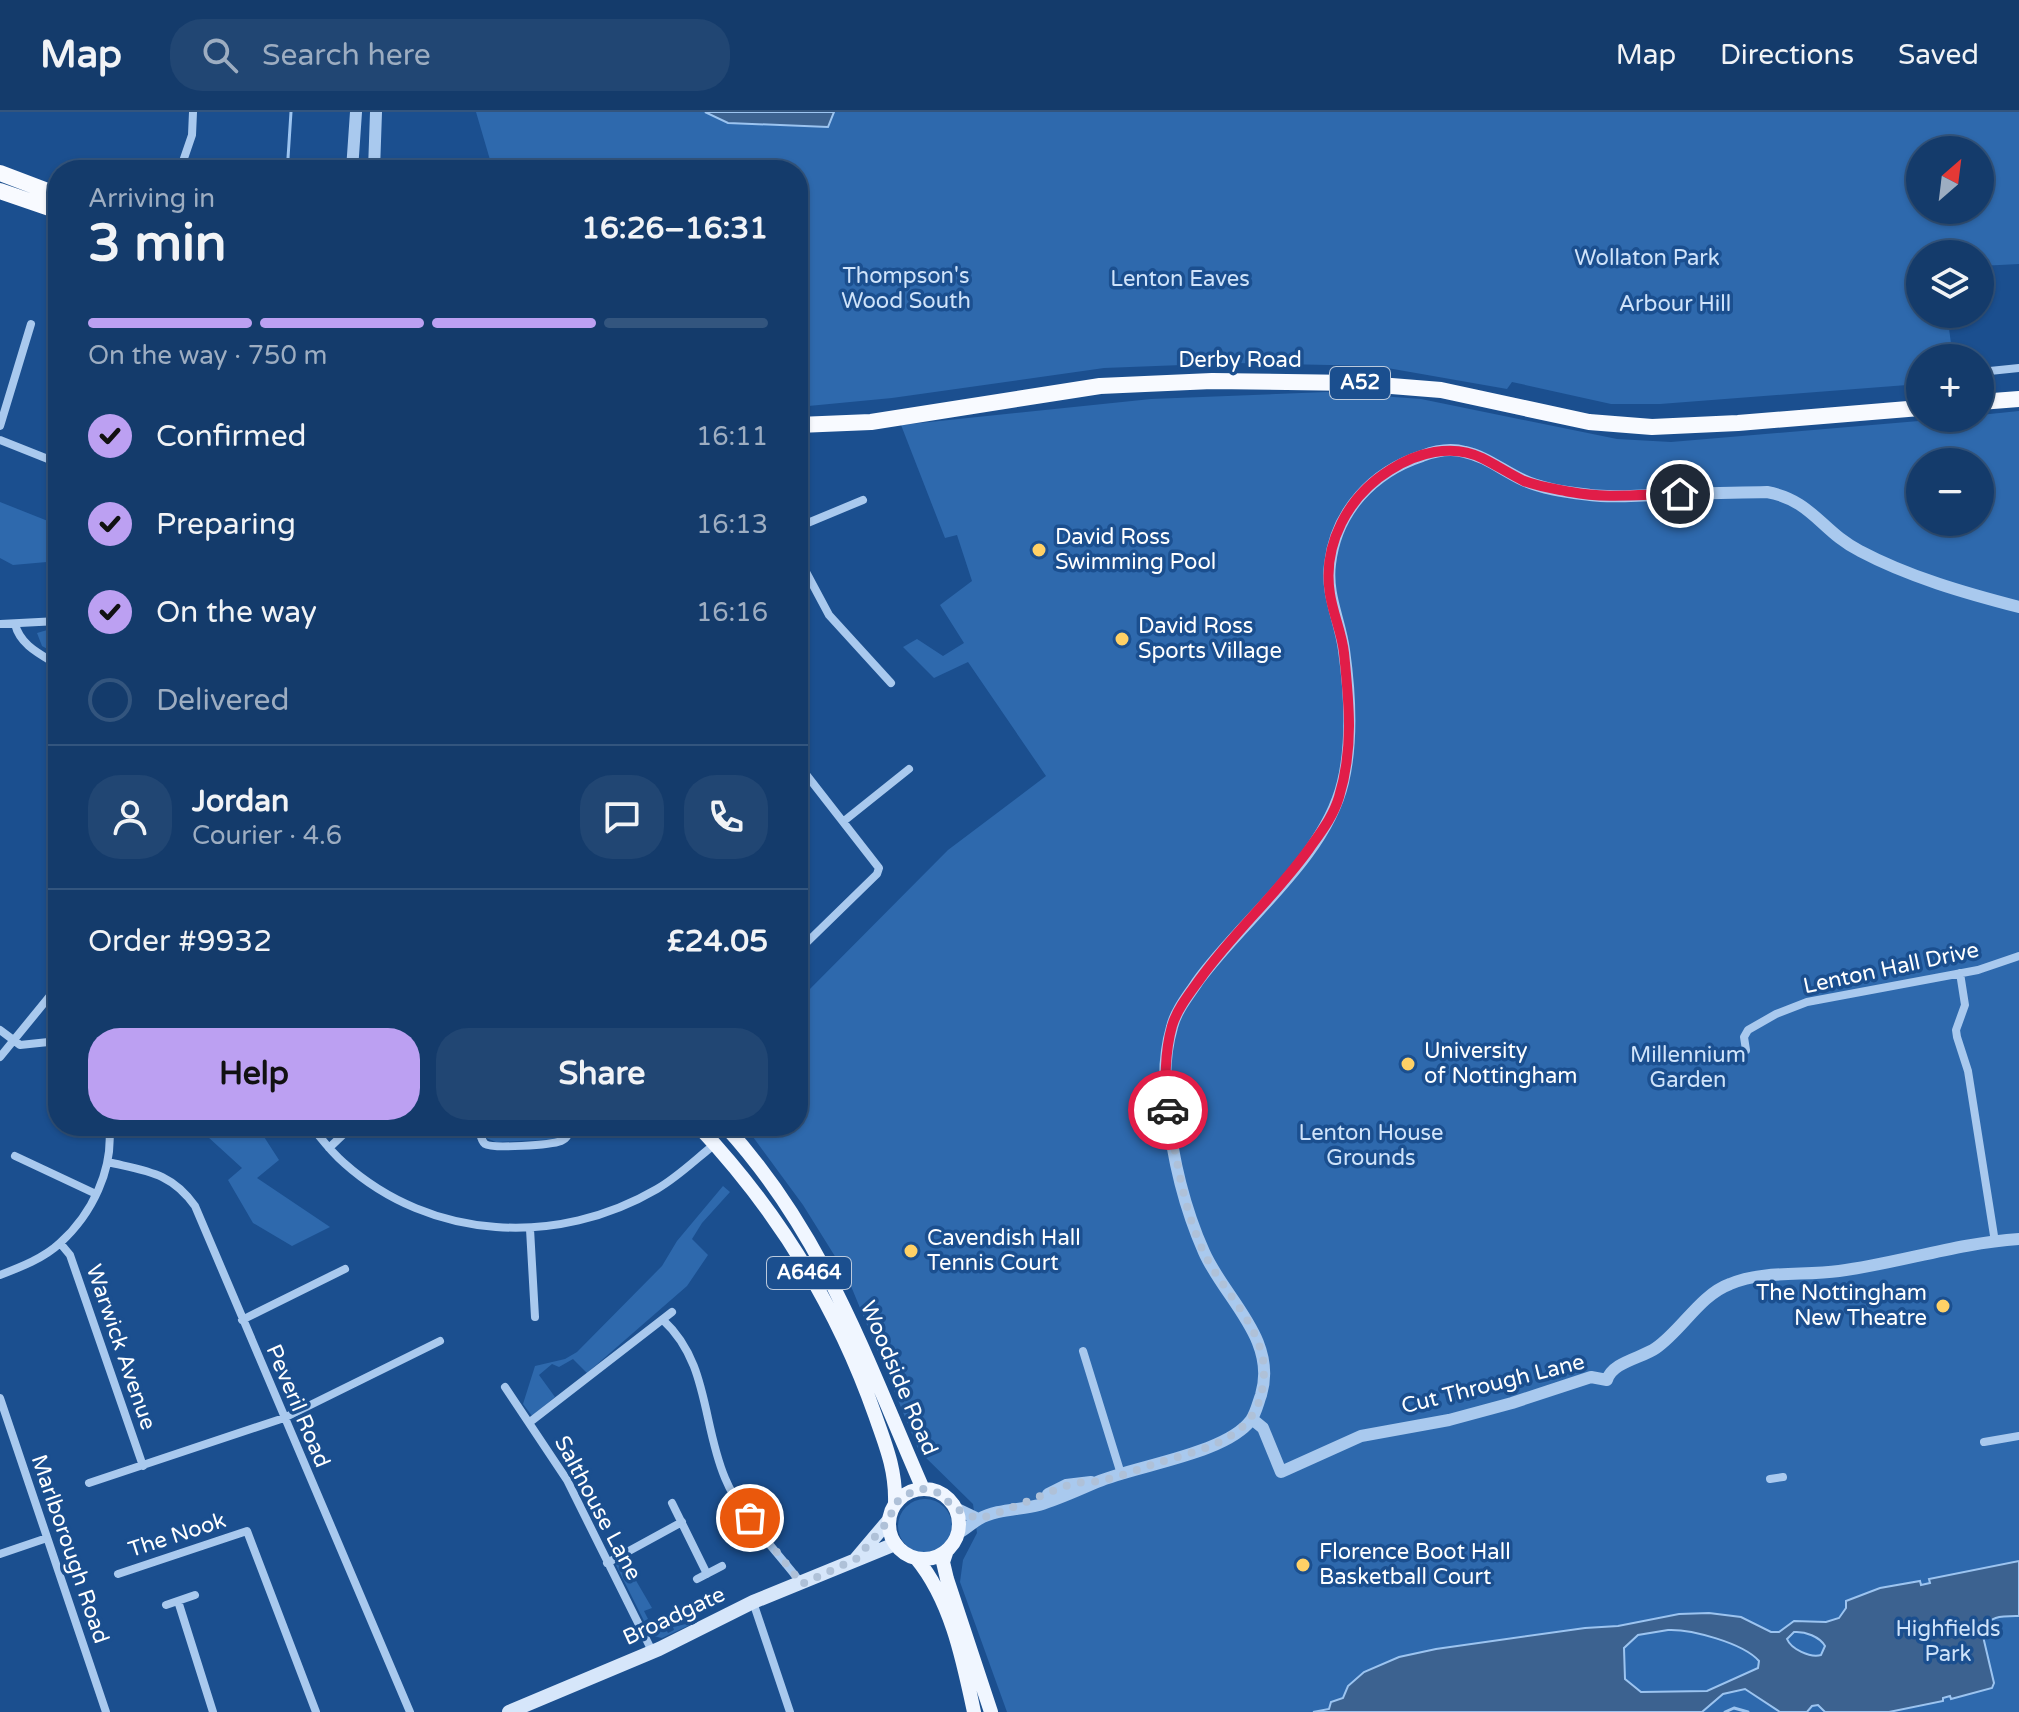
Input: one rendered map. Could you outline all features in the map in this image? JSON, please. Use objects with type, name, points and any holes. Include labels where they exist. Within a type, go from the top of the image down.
[{"type":"highway","points":[[0,173],[48,191]]},
{"type":"highway","points":[[0,191],[48,208]]},
{"type":"highway","name":"Derby Road","points":[[808,425],[845,425],[1100,386],[1185,381],[1354,383],[1441,390],[1589,422],[1652,427],[1906,409]]},
{"type":"highway","points":[[1994,401],[2019,399]]},
{"type":"main road","name":"Woodside Road","points":[[707,1136],[771,1215],[821,1293],[872,1406],[895,1473],[895,1503]]},
{"type":"main road","points":[[715,1144],[722,1136]]},
{"type":"main road","name":"Woodside Road","points":[[734,1136],[786,1205],[823,1264],[853,1323],[923,1489]]},
{"type":"main road","points":[[856,1559],[889,1520],[895,1503],[908,1493],[923,1489],[939,1493],[955,1508],[959,1523],[957,1534],[943,1562],[991,1712]]},
{"type":"main road","points":[[889,1520],[890,1533],[904,1553],[916,1558],[935,1557],[947,1550]]},
{"type":"main road","name":"Broadgate","points":[[509,1712],[652,1651],[753,1602],[895,1544]]},
{"type":"main road","points":[[916,1558],[930,1575],[947,1616],[963,1660],[974,1712]]},
{"type":"street","points":[[183,160],[192,135],[193,112]]},
{"type":"street","points":[[353,160],[356,112]]},
{"type":"street","points":[[374,160],[376,112]]},
{"type":"street","points":[[0,426],[31,324]]},
{"type":"street","points":[[1994,371],[2019,368]]},
{"type":"street","points":[[0,440],[48,459]]},
{"type":"street","points":[[957,1534],[978,1519],[1036,1506],[1092,1482],[1215,1445],[1252,1419],[1263,1387],[1261,1349],[1246,1317],[1204,1253],[1182,1190],[1167,1107],[1168,1053],[1172,1026],[1189,994],[1213,961],[1299,863],[1331,817],[1339,799],[1350,751],[1344,649],[1330,592],[1330,557],[1344,518],[1369,485],[1401,463],[1433,452],[1455,450],[1480,457],[1533,484],[1596,496],[1780,494],[1804,505],[1837,536],[1861,552],[1944,586],[2019,607]]},
{"type":"street","points":[[808,523],[863,500]]},
{"type":"street","points":[[808,576],[829,615],[891,683]]},
{"type":"street","points":[[0,624],[48,622]]},
{"type":"street","points":[[15,624],[17,634],[24,642],[48,658]]},
{"type":"street","points":[[866,671],[874,664]]},
{"type":"street","points":[[844,821],[909,769]]},
{"type":"street","points":[[808,777],[879,868],[877,874],[808,941]]},
{"type":"street","name":"Lenton Hall Drive","points":[[1746,1050],[1744,1037],[1748,1030],[1776,1014],[1807,1002],[1960,973],[2019,956]]},
{"type":"street","points":[[1960,973],[1965,1005],[1956,1030],[1968,1071],[1995,1242]]},
{"type":"street","points":[[0,1057],[48,999]]},
{"type":"street","points":[[0,1030],[14,1042],[28,1046],[48,1043]]},
{"type":"street","points":[[0,1275],[47,1253],[76,1224],[96,1194],[108,1162],[109,1136]]},
{"type":"street","points":[[319,1136],[343,1162],[370,1182],[421,1209],[470,1224],[530,1229],[595,1217],[622,1207],[670,1180],[715,1144]]},
{"type":"street","points":[[329,1148],[342,1136]]},
{"type":"street","points":[[482,1136],[495,1147],[557,1142],[567,1136]]},
{"type":"street","points":[[15,1156],[96,1194]]},
{"type":"street","name":"Peveril Road","points":[[108,1162],[156,1173],[179,1186],[195,1206],[410,1712]]},
{"type":"street","points":[[530,1229],[535,1317]]},
{"type":"street","name":"Cut Through Lane","points":[[1252,1419],[1263,1428],[1281,1472],[1361,1436],[1449,1420],[1591,1377],[1607,1380],[1613,1369],[1648,1353],[1665,1341],[1727,1284],[1772,1275],[1848,1269],[2019,1239]]},
{"type":"street","name":"Warwick Avenue","points":[[60,1243],[70,1255],[143,1466]]},
{"type":"street","points":[[242,1320],[345,1269]]},
{"type":"street","points":[[530,1422],[672,1312]]},
{"type":"street","points":[[663,1320],[675,1331],[693,1362],[726,1481],[736,1501],[802,1584]]},
{"type":"street","points":[[89,1483],[284,1418],[440,1341]]},
{"type":"street","points":[[1083,1351],[1121,1474]]},
{"type":"street","name":"Salthouse Lane","points":[[505,1387],[567,1480],[652,1651]]},
{"type":"street","name":"Marlborough Road","points":[[0,1398],[106,1712]]},
{"type":"street","points":[[1984,1442],[2019,1436]]},
{"type":"street","points":[[1770,1479],[1783,1477]]},
{"type":"street","points":[[1016,1509],[1066,1485],[1092,1482]]},
{"type":"street","points":[[672,1503],[707,1574]]},
{"type":"street","points":[[955,1508],[978,1519]]},
{"type":"street","points":[[607,1563],[682,1522]]},
{"type":"street","name":"The Nook","points":[[118,1574],[247,1531],[316,1712]]},
{"type":"street","points":[[0,1554],[47,1538]]},
{"type":"street","points":[[697,1579],[722,1566]]},
{"type":"street","points":[[166,1605],[195,1595]]},
{"type":"street","points":[[178,1601],[213,1712]]},
{"type":"street","points":[[753,1602],[790,1712]]},
{"type":"green space","name":"Wollaton Park","points":[[476,112],[2019,112],[2019,264],[1994,265],[1994,240],[1906,240],[1906,328],[1949,328],[1951,344],[1906,344],[1906,385],[1660,404],[1611,404],[1512,382],[1507,389],[1376,366],[1234,363],[1104,368],[892,398],[808,406],[808,160],[490,160]]},
{"type":"green space","name":"University of Nottingham","points":[[1326,392],[1421,399],[1617,439],[1671,442],[1906,422],[1906,432],[1994,432],[1994,414],[2019,411],[2019,1712],[1007,1712],[960,1582],[963,1560],[977,1533],[973,1504],[919,1451],[846,1274],[803,1205],[752,1136],[808,1136],[808,991],[948,850],[1046,776],[968,662],[934,678],[903,647],[917,639],[943,656],[964,643],[940,605],[972,581],[957,535],[945,538],[901,425],[1151,399]]},
{"type":"green space","points":[[0,502],[48,521],[48,562],[13,565],[0,558]]},
{"type":"green space","points":[[48,630],[48,649],[42,646],[37,633]]},
{"type":"green space","points":[[207,1136],[263,1136],[279,1160],[257,1178],[330,1227],[292,1246],[253,1223],[228,1180],[242,1168]]},
{"type":"green space","points":[[562,1136],[558,1139],[496,1142],[486,1138]]},
{"type":"green space","points":[[723,1186],[730,1192],[692,1239],[708,1255],[687,1286],[587,1373],[573,1359],[559,1367],[552,1364],[539,1375],[555,1397],[532,1416],[523,1404],[535,1366],[565,1359],[577,1352],[662,1266],[677,1241]]},
{"type":"green space","points":[[925,1499],[944,1507],[952,1526],[944,1545],[925,1553],[906,1545],[898,1526],[906,1507]]},
{"type":"green space","points":[[624,1560],[652,1608],[644,1611],[648,1619],[644,1621],[616,1565]]},
{"type":"green space","points":[[691,1616],[694,1623],[662,1638],[653,1636],[648,1627],[662,1622],[668,1633],[674,1630],[673,1627],[686,1624],[684,1619]]},
{"type":"shaded area","points":[[705,112],[834,112],[828,127],[728,123]]},
{"type":"shaded area","points":[[2019,1561],[2019,1616],[1992,1619],[1982,1632],[1994,1683],[1992,1688],[1889,1712],[1825,1712],[1818,1705],[1807,1712],[1780,1712],[1745,1689],[1723,1694],[1702,1712],[1313,1712],[1329,1709],[1331,1702],[1343,1698],[1348,1686],[1364,1672],[1399,1657],[1436,1649],[1618,1626],[1679,1614],[1709,1613],[1741,1617],[1771,1632],[1779,1632],[1794,1621],[1826,1622],[1839,1618],[1846,1608],[1846,1601],[1880,1588],[1920,1581],[1921,1585],[1930,1583],[1929,1579]],"holes":[[[1668,1630],[1703,1635],[1741,1648],[1759,1661],[1758,1668],[1707,1691],[1641,1692],[1625,1679],[1624,1648],[1638,1635]],[[1794,1632],[1820,1640],[1825,1646],[1821,1655],[1806,1654],[1792,1646],[1787,1639]]]},
{"type":"waterway","points":[[289,160],[291,112]]},
{"type":"waterway","points":[[1725,1712],[1734,1708],[1748,1712]]},
{"type":"way so far","points":[[750,1518],[802,1584],[856,1559],[889,1520],[895,1503],[913,1491],[923,1489],[939,1493],[955,1508],[978,1519],[1016,1509],[1066,1485],[1096,1482],[1215,1445],[1252,1419],[1263,1387],[1261,1349],[1246,1317],[1204,1253],[1182,1190],[1168,1110]]},
{"type":"place","name":"David Ross Swimming Pool","points":[[1039,550]]},
{"type":"place","name":"David Ross Sports Village","points":[[1122,639]]},
{"type":"place","name":"University of Nottingham","points":[[1408,1064]]},
{"type":"place","name":"Cavendish Hall Tennis Court","points":[[911,1251]]},
{"type":"place","name":"The Nottingham New Theatre","points":[[1943,1306]]},
{"type":"place","name":"Florence Boot Hall Basketball Court","points":[[1303,1565]]},
{"type":"route","points":[[1168,1110],[1168,1053],[1176,1016],[1213,961],[1299,863],[1331,817],[1339,799],[1350,751],[1349,719],[1344,649],[1332,607],[1328,577],[1336,536],[1356,499],[1369,485],[1401,463],[1433,452],[1455,450],[1480,457],[1524,481],[1546,487],[1596,496],[1680,494]]},
{"type":"park label","name":"Lenton Eaves","points":[[1180,279]]},
{"type":"park label","name":"Thompson's Wood South","points":[[906,288]]},
{"type":"park label","name":"Arbour Hill","points":[[1675,304]]},
{"type":"park label","name":"Millennium Garden","points":[[1688,1068]]},
{"type":"park label","name":"Lenton House Grounds","points":[[1371,1146]]},
{"type":"park label","name":"Highfields Park","points":[[1948,1642]]}]
